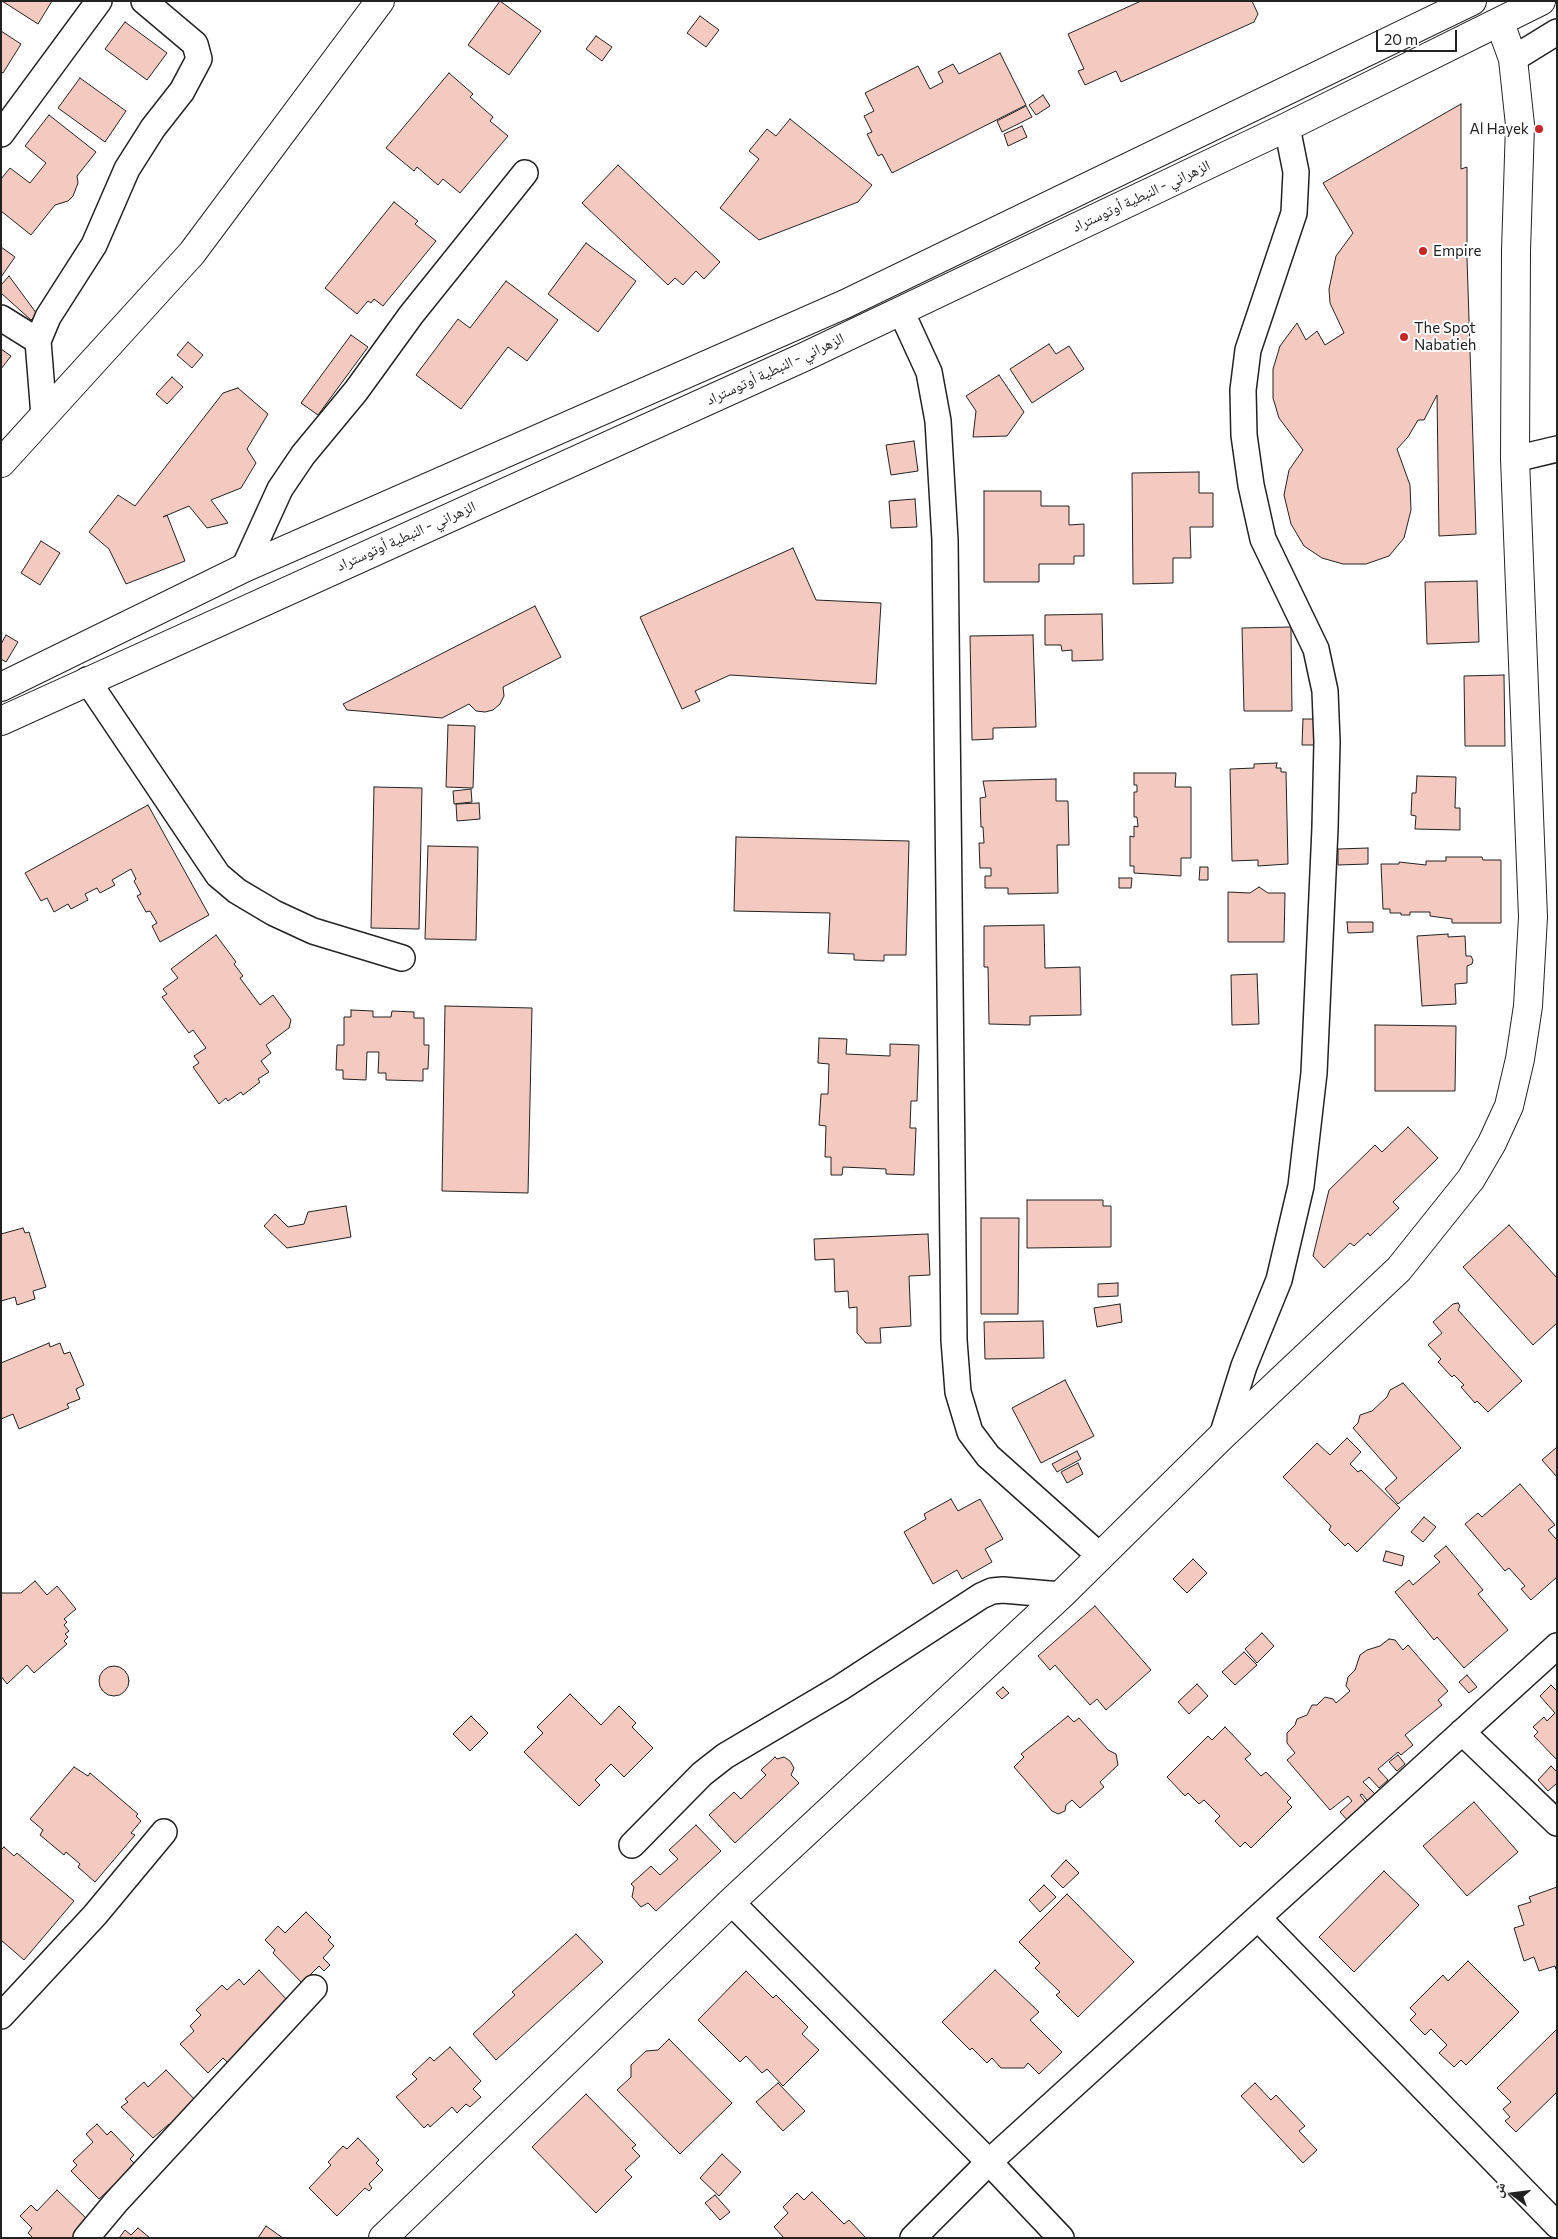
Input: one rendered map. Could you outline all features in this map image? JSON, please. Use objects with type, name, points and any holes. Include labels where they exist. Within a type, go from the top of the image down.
[{"type":"main road","points":[[1,463],[192,253],[380,1]]},
{"type":"main road","name":"الزهراني - النبطية أوتوستراد","points":[[1,687],[244,568],[845,304],[1435,9],[1472,1]]},
{"type":"main road","name":"الزهراني - النبطية أوتوستراد","points":[[1,721],[87,680],[804,357],[1287,127],[1542,1]]},
{"type":"main road","points":[[383,2238],[730,1902],[1061,1595],[1222,1436],[1399,1269],[1471,1179],[1492,1143],[1509,1106],[1520,1059],[1528,1006],[1533,917],[1515,459],[1516,251],[1520,125],[1513,59],[1500,23]]},
{"type":"street","points":[[1,134],[98,1]]},
{"type":"street","points":[[44,416],[38,341],[48,318],[94,245],[127,169],[153,128],[182,91],[199,59],[195,44],[144,1]]},
{"type":"street","points":[[1513,59],[1557,32]]},
{"type":"street","points":[[1222,1436],[1244,1366],[1278,1280],[1301,1186],[1314,1063],[1325,828],[1327,742],[1325,691],[1316,649],[1263,539],[1251,485],[1244,435],[1243,390],[1248,350],[1294,213],[1296,172],[1287,127]]},
{"type":"street","points":[[244,568],[280,489],[303,455],[356,391],[423,299],[525,173]]},
{"type":"street","points":[[901,311],[929,372],[938,421],[944,530],[954,1340],[958,1392],[970,1432],[988,1456],[1100,1556]]},
{"type":"street","points":[[1,318],[38,341]]},
{"type":"street","points":[[1515,459],[1557,449]]},
{"type":"street","points":[[87,680],[132,751],[218,876],[237,891],[266,909],[313,931],[402,958]]},
{"type":"street","points":[[632,1845],[702,1774],[725,1756],[840,1688],[981,1596],[992,1591],[1003,1590],[1061,1595]]},
{"type":"street","points":[[913,2238],[989,2162],[1259,1919],[1557,1646]]},
{"type":"street","points":[[1462,1732],[1557,1823]]},
{"type":"street","points":[[1,2016],[95,1915],[164,1832]]},
{"type":"street","points":[[730,1902],[989,2162],[1061,2238]]},
{"type":"street","points":[[1259,1919],[1557,2226]]},
{"type":"street","points":[[86,2238],[116,2202],[314,1988]]},
{"type":"building","points":[[2,1],[52,1],[38,24]]},
{"type":"building","points":[[500,1],[541,31],[509,75],[468,45]]},
{"type":"building","points":[[1141,1],[1252,1],[1258,14],[1254,22],[1121,82],[1116,71],[1085,85],[1078,71],[1084,69],[1068,34]]},
{"type":"building","points":[[700,16],[719,30],[706,47],[687,33]]},
{"type":"building","points":[[125,22],[167,53],[147,80],[105,49]]},
{"type":"building","points":[[1,31],[21,44],[3,73],[1,72]]},
{"type":"building","points":[[596,36],[612,47],[602,61],[586,49]]},
{"type":"building","points":[[1000,53],[1026,105],[892,173],[882,154],[878,156],[867,134],[872,132],[864,116],[874,111],[865,93],[918,66],[930,89],[943,82],[938,72],[953,64],[959,74]]},
{"type":"building","points":[[449,73],[473,94],[470,97],[493,117],[490,121],[508,136],[460,193],[443,179],[438,185],[417,167],[414,171],[386,148]]},
{"type":"building","points":[[80,78],[126,111],[105,142],[58,108]]},
{"type":"building","points":[[1043,95],[1050,106],[1036,115],[1029,105]]},
{"type":"building","name":"The Spot Nabatieh","points":[[1461,104],[1461,169],[1467,167],[1467,258],[1476,534],[1439,536],[1437,395],[1424,420],[1418,420],[1408,437],[1397,449],[1410,485],[1411,510],[1404,538],[1389,556],[1366,564],[1343,564],[1322,558],[1304,546],[1291,524],[1284,495],[1289,470],[1303,450],[1279,418],[1273,398],[1273,369],[1280,346],[1297,323],[1306,340],[1317,331],[1325,345],[1344,333],[1330,303],[1329,289],[1336,256],[1353,233],[1323,183]]},
{"type":"building","points":[[1026,106],[1032,117],[1002,132],[997,121]]},
{"type":"building","points":[[49,115],[96,152],[77,176],[78,183],[73,196],[68,201],[55,205],[31,235],[1,211],[1,179],[10,168],[30,183],[46,163],[25,146]]},
{"type":"building","points":[[790,119],[872,185],[858,202],[759,240],[720,208],[759,159],[749,151],[767,129],[776,136]]},
{"type":"building","points":[[1022,126],[1027,137],[1008,146],[1004,134]]},
{"type":"building","points":[[618,165],[720,262],[704,279],[696,271],[683,285],[675,278],[668,285],[582,203]]},
{"type":"building","points":[[394,202],[418,221],[415,224],[436,241],[383,306],[374,299],[371,303],[368,301],[357,314],[325,288]]},
{"type":"building","points":[[586,243],[636,281],[598,332],[548,294]]},
{"type":"building","points":[[1,247],[15,257],[1,277]]},
{"type":"building","points":[[9,276],[37,314],[31,320],[1,293],[1,285]]},
{"type":"building","points":[[506,281],[558,320],[527,361],[508,347],[461,409],[416,375],[458,319],[470,328]]},
{"type":"building","points":[[351,335],[368,347],[318,415],[301,403]]},
{"type":"building","points":[[188,342],[203,355],[192,368],[177,355]]},
{"type":"building","points":[[1049,344],[1056,354],[1069,346],[1084,369],[1032,403],[1010,369]]},
{"type":"building","points":[[1,349],[11,356],[1,369]]},
{"type":"building","points":[[999,375],[1024,412],[1007,436],[973,437],[976,411],[966,396]]},
{"type":"building","points":[[172,377],[183,387],[167,404],[156,394]]},
{"type":"building","points":[[238,388],[268,414],[247,449],[256,463],[241,488],[211,500],[228,523],[207,528],[189,506],[167,515],[185,561],[126,584],[109,549],[89,532],[118,495],[135,506],[223,393]]},
{"type":"building","points":[[914,441],[918,471],[891,475],[886,445]]},
{"type":"building","points":[[1199,472],[1199,493],[1213,493],[1213,527],[1190,527],[1191,558],[1173,558],[1173,583],[1133,584],[1132,473]]},
{"type":"building","points":[[984,491],[1041,491],[1041,506],[1069,506],[1069,525],[1084,524],[1084,556],[1074,556],[1074,564],[1039,564],[1039,582],[984,582]]},
{"type":"building","points":[[915,499],[917,527],[891,528],[889,501]]},
{"type":"building","points":[[41,541],[60,553],[40,585],[21,573]]},
{"type":"building","points":[[793,548],[816,600],[881,603],[876,684],[730,675],[695,691],[700,701],[682,709],[640,617]]},
{"type":"building","points":[[1477,581],[1479,642],[1427,644],[1425,582]]},
{"type":"building","points":[[535,606],[561,657],[503,687],[504,696],[500,704],[493,710],[485,712],[476,711],[469,704],[442,718],[347,710],[343,704]]},
{"type":"building","points":[[1102,614],[1103,660],[1072,661],[1072,650],[1062,651],[1061,645],[1045,645],[1045,615]]},
{"type":"building","points":[[1291,627],[1292,711],[1244,711],[1242,628]]},
{"type":"building","points":[[6,635],[18,642],[6,662],[1,659],[1,644]]},
{"type":"building","points":[[1033,635],[1036,727],[993,728],[993,739],[972,740],[970,636]]},
{"type":"building","points":[[1504,675],[1505,746],[1465,746],[1464,676]]},
{"type":"building","points":[[1303,719],[1319,719],[1318,745],[1302,745]]},
{"type":"building","points":[[448,725],[475,726],[473,788],[446,787]]},
{"type":"building","points":[[1277,763],[1276,768],[1281,768],[1281,772],[1286,772],[1288,864],[1258,866],[1258,860],[1232,861],[1230,769],[1254,768],[1254,764]]},
{"type":"building","points":[[1134,773],[1176,773],[1175,787],[1191,787],[1191,858],[1181,858],[1181,876],[1134,873],[1134,866],[1130,866],[1130,836],[1134,837],[1134,826],[1138,827],[1137,817],[1134,817],[1134,792],[1137,792],[1137,785],[1134,785]]},
{"type":"building","points":[[1417,776],[1456,777],[1455,808],[1460,808],[1460,830],[1415,829],[1416,816],[1411,815],[1412,793],[1416,793]]},
{"type":"building","points":[[1056,779],[1056,801],[1068,801],[1069,845],[1057,845],[1058,893],[1008,894],[1008,888],[985,888],[985,876],[991,876],[991,868],[980,868],[979,843],[984,843],[983,827],[981,827],[980,798],[986,797],[983,781]]},
{"type":"building","points":[[374,787],[422,788],[419,929],[371,928]]},
{"type":"building","points":[[471,789],[472,802],[454,804],[453,791]]},
{"type":"building","points":[[479,803],[480,819],[457,821],[456,804]]},
{"type":"building","points":[[148,805],[209,915],[160,942],[152,926],[157,923],[150,911],[146,912],[137,896],[141,894],[134,881],[136,879],[131,869],[112,880],[115,885],[100,893],[97,888],[85,894],[88,900],[71,909],[68,904],[54,912],[47,898],[41,901],[25,873]]},
{"type":"building","points":[[736,837],[909,841],[906,955],[884,955],[884,961],[854,960],[854,954],[828,953],[830,913],[734,911]]},
{"type":"building","points":[[428,846],[478,847],[476,940],[425,939]]},
{"type":"building","points":[[1368,848],[1368,864],[1338,865],[1338,849]]},
{"type":"building","points":[[1446,857],[1482,857],[1483,860],[1501,860],[1501,923],[1452,923],[1452,919],[1430,916],[1430,912],[1410,912],[1410,915],[1401,915],[1401,913],[1390,913],[1390,909],[1383,909],[1381,864],[1399,864],[1399,862],[1426,865],[1426,861],[1446,861]]},
{"type":"building","points":[[1200,867],[1208,867],[1208,880],[1199,880]]},
{"type":"building","points":[[1119,878],[1132,878],[1131,888],[1119,888]]},
{"type":"building","points":[[1259,887],[1268,893],[1285,893],[1284,942],[1228,942],[1228,892],[1250,893]]},
{"type":"building","points":[[1347,922],[1373,922],[1373,932],[1348,933]]},
{"type":"building","points":[[1044,925],[1045,968],[1080,967],[1081,1015],[1030,1016],[1030,1025],[989,1024],[988,967],[984,967],[984,926]]},
{"type":"building","points":[[1448,934],[1448,937],[1465,936],[1466,956],[1471,956],[1473,960],[1472,964],[1467,966],[1467,983],[1455,984],[1456,1004],[1422,1006],[1417,936]]},
{"type":"building","points":[[216,935],[236,962],[234,964],[243,976],[240,978],[260,1005],[273,995],[291,1020],[289,1028],[266,1045],[271,1053],[261,1061],[269,1072],[258,1079],[260,1082],[243,1095],[241,1092],[228,1101],[226,1098],[219,1104],[193,1067],[199,1063],[194,1056],[206,1048],[193,1030],[189,1033],[162,997],[167,994],[163,989],[178,978],[171,969]]},
{"type":"building","points":[[1257,974],[1259,1024],[1232,1025],[1231,975]]},
{"type":"building","points":[[445,1006],[532,1008],[528,1193],[442,1191]]},
{"type":"building","points":[[351,1010],[373,1011],[373,1017],[391,1017],[392,1011],[414,1012],[414,1018],[424,1018],[424,1045],[429,1045],[428,1069],[423,1069],[423,1081],[386,1080],[386,1073],[378,1073],[379,1052],[367,1052],[366,1080],[343,1079],[343,1070],[336,1070],[337,1045],[344,1045],[344,1017],[351,1017]]},
{"type":"building","points":[[1375,1025],[1456,1026],[1455,1091],[1375,1091]]},
{"type":"building","points":[[819,1038],[847,1039],[846,1054],[890,1056],[890,1044],[919,1045],[917,1101],[911,1101],[910,1128],[916,1128],[914,1175],[886,1174],[886,1169],[843,1167],[842,1175],[831,1175],[831,1157],[825,1157],[826,1126],[819,1125],[821,1094],[828,1094],[829,1064],[818,1063]]},
{"type":"building","points":[[1408,1127],[1438,1158],[1393,1202],[1399,1208],[1370,1236],[1368,1233],[1354,1246],[1350,1243],[1324,1268],[1313,1256],[1329,1190],[1375,1145],[1382,1152]]},
{"type":"building","points":[[1027,1200],[1103,1200],[1103,1206],[1111,1206],[1111,1247],[1027,1248]]},
{"type":"building","points":[[346,1206],[351,1237],[287,1248],[264,1226],[275,1214],[288,1227],[304,1224],[308,1212]]},
{"type":"building","points":[[981,1218],[1019,1218],[1018,1314],[981,1314]]},
{"type":"building","points":[[1509,1225],[1557,1278],[1557,1323],[1533,1345],[1463,1267]]},
{"type":"building","points":[[23,1228],[25,1233],[29,1232],[46,1287],[33,1291],[35,1299],[17,1305],[15,1297],[1,1301],[1,1234]]},
{"type":"building","points":[[928,1234],[930,1275],[909,1276],[911,1326],[880,1328],[881,1343],[866,1343],[857,1333],[857,1307],[849,1308],[848,1291],[835,1292],[834,1259],[815,1260],[814,1239]]},
{"type":"building","points":[[1118,1283],[1118,1296],[1098,1297],[1098,1284]]},
{"type":"building","points":[[1458,1303],[1460,1306],[1458,1310],[1522,1381],[1488,1412],[1477,1401],[1475,1403],[1461,1387],[1464,1385],[1454,1375],[1452,1377],[1438,1362],[1441,1359],[1428,1345],[1442,1333],[1433,1322],[1453,1304]]},
{"type":"building","points":[[1120,1304],[1122,1322],[1097,1327],[1094,1308]]},
{"type":"building","points":[[1043,1321],[1044,1358],[985,1359],[984,1322]]},
{"type":"building","points":[[49,1343],[50,1347],[60,1343],[64,1354],[70,1352],[84,1385],[76,1389],[80,1399],[67,1404],[69,1408],[19,1429],[13,1414],[1,1419],[1,1363]]},
{"type":"building","points":[[1065,1380],[1094,1436],[1041,1463],[1012,1408]]},
{"type":"building","points":[[1403,1383],[1461,1448],[1398,1504],[1385,1489],[1397,1478],[1353,1428],[1358,1423],[1360,1415],[1372,1411],[1387,1397],[1390,1390]]},
{"type":"building","points":[[1347,1438],[1361,1452],[1350,1464],[1358,1472],[1361,1470],[1400,1508],[1357,1552],[1348,1543],[1345,1546],[1329,1530],[1331,1526],[1283,1477],[1317,1443],[1330,1455]]},
{"type":"building","points":[[1557,1447],[1557,1477],[1542,1460]]},
{"type":"building","points":[[1077,1451],[1081,1459],[1057,1472],[1052,1464]]},
{"type":"building","points":[[1078,1463],[1083,1474],[1067,1483],[1061,1472]]},
{"type":"building","points":[[1520,1484],[1555,1525],[1548,1530],[1557,1540],[1557,1577],[1531,1600],[1521,1589],[1525,1586],[1509,1568],[1505,1571],[1465,1524],[1478,1513],[1482,1517]]},
{"type":"building","points":[[951,1499],[958,1511],[980,1499],[1003,1539],[985,1549],[992,1562],[962,1579],[957,1570],[933,1584],[904,1532],[926,1519],[924,1514]]},
{"type":"building","points":[[1424,1517],[1436,1527],[1423,1542],[1411,1532]]},
{"type":"building","points":[[1446,1546],[1483,1590],[1478,1594],[1508,1630],[1464,1668],[1437,1637],[1434,1640],[1395,1592],[1409,1580],[1413,1585],[1440,1562],[1434,1556]]},
{"type":"building","points":[[1386,1551],[1404,1556],[1402,1566],[1383,1561]]},
{"type":"building","points":[[1193,1559],[1207,1573],[1187,1593],[1173,1579]]},
{"type":"building","points":[[35,1581],[47,1595],[57,1586],[76,1609],[64,1619],[67,1622],[64,1625],[69,1631],[65,1634],[68,1637],[64,1641],[67,1644],[34,1673],[27,1665],[7,1684],[1,1676],[1,1593],[21,1593]]},
{"type":"building","points":[[1095,1606],[1151,1670],[1106,1710],[1097,1699],[1090,1705],[1055,1665],[1050,1670],[1038,1656]]},
{"type":"building","points":[[1262,1633],[1274,1646],[1257,1663],[1245,1649]]},
{"type":"building","points":[[1389,1639],[1395,1640],[1403,1650],[1408,1645],[1448,1691],[1438,1700],[1442,1705],[1405,1735],[1413,1745],[1401,1755],[1398,1752],[1378,1769],[1388,1780],[1379,1788],[1369,1777],[1363,1782],[1379,1798],[1371,1805],[1362,1794],[1360,1795],[1368,1805],[1349,1822],[1340,1812],[1352,1801],[1348,1796],[1330,1810],[1287,1760],[1295,1753],[1287,1743],[1287,1733],[1295,1725],[1297,1719],[1307,1715],[1312,1705],[1317,1705],[1325,1697],[1333,1699],[1336,1703],[1350,1691],[1346,1686],[1348,1677],[1355,1670],[1360,1655],[1367,1650],[1380,1646]]},
{"type":"building","points":[[1244,1652],[1257,1665],[1235,1685],[1222,1672]]},
{"type":"building","points":[[114,1666],[120,1667],[128,1675],[128,1687],[120,1695],[114,1696],[108,1695],[100,1687],[99,1681],[100,1675],[108,1667]]},
{"type":"building","points":[[1467,1675],[1477,1687],[1469,1693],[1459,1682]]},
{"type":"building","points":[[1197,1684],[1208,1696],[1189,1714],[1178,1702]]},
{"type":"building","points":[[1551,1685],[1557,1691],[1557,1760],[1534,1736],[1538,1732],[1533,1727],[1544,1717],[1547,1721],[1555,1713],[1540,1696]]},
{"type":"building","points":[[1003,1687],[1009,1693],[1002,1699],[996,1693]]},
{"type":"building","points":[[570,1694],[601,1725],[619,1706],[636,1723],[632,1727],[653,1748],[624,1777],[611,1764],[595,1780],[600,1785],[579,1806],[524,1752],[543,1733],[537,1727]]},
{"type":"building","points":[[471,1716],[488,1733],[470,1751],[453,1734]]},
{"type":"building","points":[[1068,1716],[1074,1722],[1079,1718],[1108,1750],[1116,1754],[1118,1765],[1100,1782],[1104,1787],[1080,1808],[1072,1800],[1066,1805],[1065,1811],[1058,1814],[1052,1811],[1014,1767],[1024,1757],[1021,1754]]},
{"type":"building","points":[[1225,1727],[1251,1754],[1245,1759],[1261,1776],[1266,1772],[1291,1798],[1287,1802],[1292,1807],[1251,1848],[1245,1842],[1240,1847],[1215,1821],[1220,1816],[1204,1800],[1199,1804],[1188,1793],[1185,1796],[1167,1777],[1208,1736],[1212,1740]]},
{"type":"building","points":[[1398,1755],[1405,1764],[1397,1771],[1389,1762]]},
{"type":"building","points":[[775,1757],[777,1759],[784,1757],[790,1761],[794,1768],[791,1775],[799,1783],[735,1843],[709,1815],[734,1792],[741,1799],[766,1775],[761,1770]]},
{"type":"building","points":[[1551,1766],[1557,1772],[1557,1783],[1548,1791],[1538,1780]]},
{"type":"building","points":[[74,1767],[88,1776],[90,1773],[138,1814],[136,1816],[141,1821],[131,1833],[135,1835],[95,1882],[78,1867],[80,1864],[66,1852],[64,1855],[40,1835],[43,1830],[30,1819]]},
{"type":"building","points":[[1474,1802],[1518,1852],[1467,1896],[1423,1846]]},
{"type":"building","points":[[696,1825],[721,1851],[656,1911],[648,1903],[641,1907],[632,1897],[634,1887],[631,1884],[651,1866],[660,1875],[678,1859],[669,1850]]},
{"type":"building","points":[[4,1847],[14,1856],[17,1853],[74,1901],[24,1960],[1,1940],[1,1850]]},
{"type":"building","points":[[1066,1860],[1079,1873],[1063,1888],[1051,1876]]},
{"type":"building","points":[[1384,1871],[1419,1905],[1354,1972],[1319,1937]]},
{"type":"building","points":[[1044,1885],[1056,1897],[1040,1912],[1029,1900]]},
{"type":"building","points":[[1557,1887],[1557,1972],[1555,1966],[1539,1971],[1534,1957],[1524,1961],[1514,1928],[1524,1925],[1518,1906],[1531,1902],[1529,1897]]},
{"type":"building","points":[[1067,1894],[1134,1962],[1078,2017],[1056,1995],[1060,1992],[1035,1968],[1040,1963],[1019,1942]]},
{"type":"building","points":[[306,1912],[331,1937],[328,1940],[334,1946],[323,1958],[330,1965],[324,1971],[319,1966],[302,1983],[273,1953],[275,1950],[265,1940],[278,1926],[285,1933]]},
{"type":"building","points":[[576,1934],[603,1962],[496,2060],[473,2034],[515,1995],[512,1992]]},
{"type":"building","points":[[1468,1961],[1519,2012],[1466,2065],[1461,2060],[1454,2067],[1439,2053],[1447,2045],[1431,2029],[1425,2035],[1410,2020],[1416,2014],[1410,2008],[1443,1975],[1448,1981]]},
{"type":"building","points":[[259,1970],[288,2001],[231,2066],[223,2058],[208,2073],[180,2044],[194,2031],[190,2026],[201,2015],[196,2010],[222,1985],[227,1990],[239,1979],[244,1985]]},
{"type":"building","points":[[995,1970],[1039,2012],[1030,2020],[1062,2052],[1039,2074],[1028,2063],[1024,2068],[1001,2068],[992,2058],[987,2063],[972,2048],[970,2050],[942,2022]]},
{"type":"building","points":[[746,1971],[773,1998],[776,1995],[808,2027],[802,2034],[819,2050],[783,2086],[767,2069],[762,2073],[746,2056],[740,2062],[698,2020]]},
{"type":"building","points":[[1557,2029],[1557,2092],[1516,2132],[1505,2121],[1510,2117],[1503,2109],[1511,2102],[1497,2088]]},
{"type":"building","points":[[669,2039],[732,2103],[680,2154],[617,2090],[631,2077],[631,2065],[646,2051],[658,2050]]},
{"type":"building","points":[[450,2047],[481,2081],[473,2089],[481,2097],[470,2107],[466,2104],[457,2113],[452,2107],[430,2127],[428,2124],[424,2128],[396,2097],[417,2079],[412,2074],[430,2057],[434,2061]]},
{"type":"building","points":[[166,2070],[203,2108],[176,2132],[169,2124],[153,2138],[121,2107],[128,2102],[125,2099],[144,2082],[148,2087]]},
{"type":"building","points":[[778,2083],[805,2111],[783,2131],[756,2102]]},
{"type":"building","points":[[1255,2083],[1271,2100],[1276,2095],[1305,2126],[1299,2131],[1317,2150],[1303,2163],[1241,2096]]},
{"type":"building","points":[[586,2094],[636,2145],[632,2148],[640,2156],[625,2170],[632,2177],[596,2213],[532,2147]]},
{"type":"building","points":[[97,2124],[107,2135],[111,2131],[134,2155],[130,2159],[135,2164],[120,2189],[115,2184],[99,2199],[71,2171],[77,2165],[73,2161],[93,2142],[86,2134]]},
{"type":"building","points":[[358,2138],[379,2160],[376,2163],[383,2170],[369,2184],[372,2188],[369,2191],[365,2188],[337,2216],[309,2188],[331,2165],[328,2162],[343,2146],[347,2149]]},
{"type":"building","points":[[722,2154],[741,2172],[719,2196],[700,2178]]},
{"type":"building","points":[[57,2190],[89,2221],[73,2238],[33,2238],[28,2233],[32,2228],[20,2216],[31,2205],[37,2211]]},
{"type":"building","points":[[812,2192],[844,2224],[849,2220],[866,2238],[784,2238],[774,2227],[788,2213],[783,2207],[797,2193],[804,2200]]},
{"type":"building","points":[[715,2195],[730,2212],[720,2220],[705,2203]]},
{"type":"building","points":[[266,2226],[283,2238],[258,2238]]},
{"type":"building","points":[[138,2228],[150,2238],[119,2238],[125,2230],[131,2235]]},
{"type":"place","name":"Al Hayek","points":[[1539,129]]},
{"type":"place","name":"Empire","points":[[1423,251]]},
{"type":"place","name":"The Spot Nabatieh","points":[[1404,337]]}]
